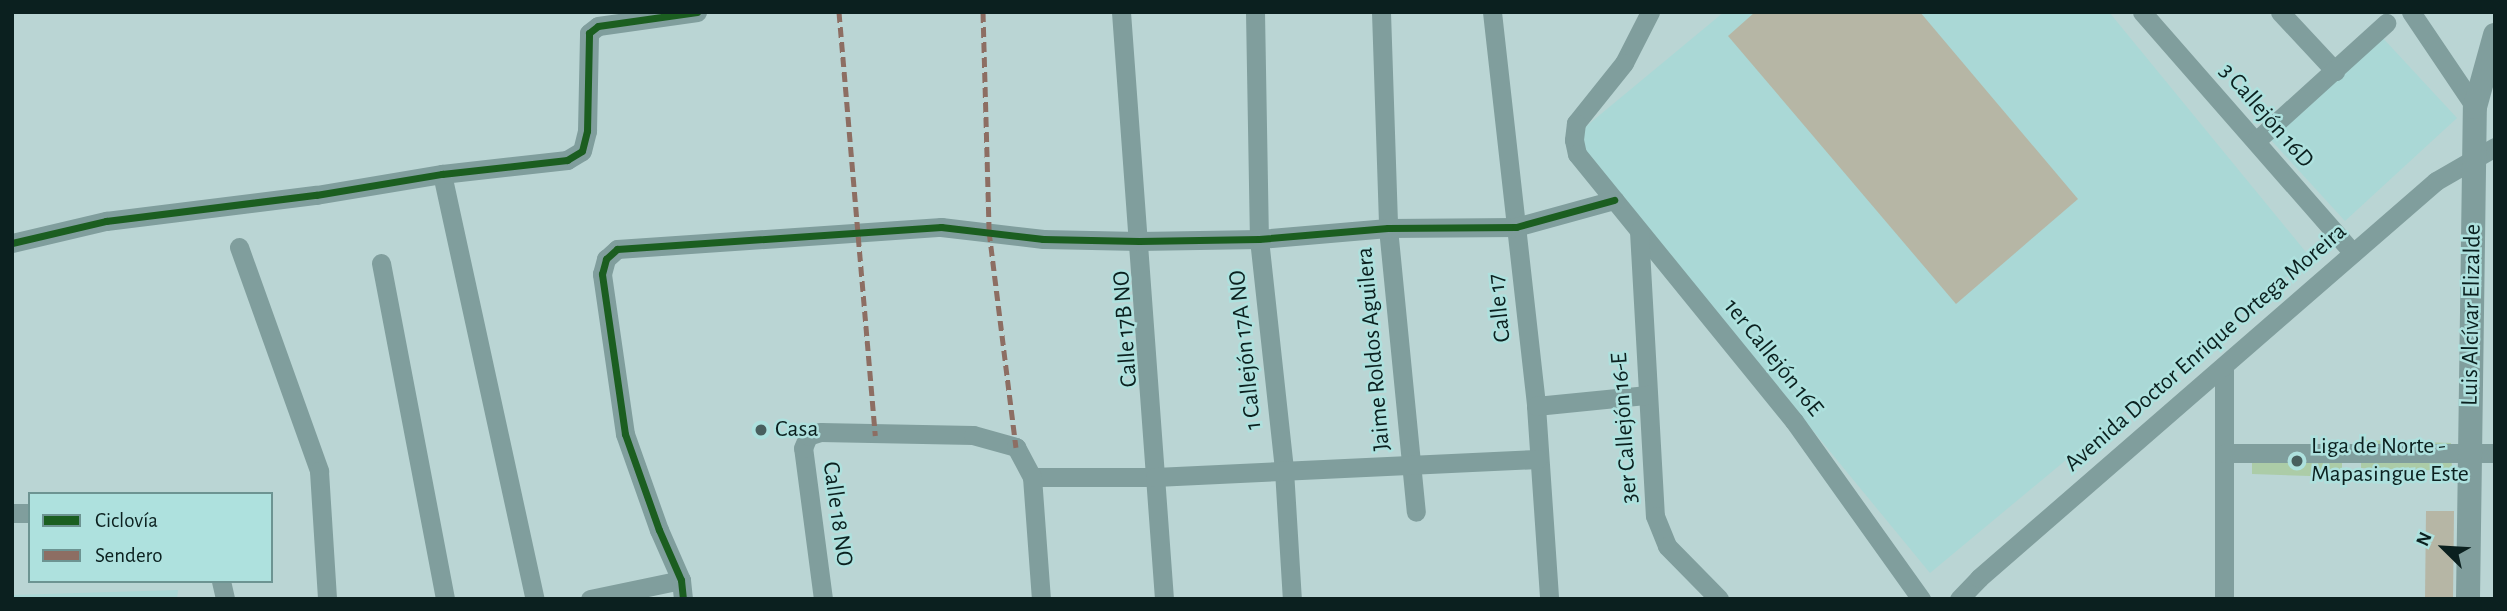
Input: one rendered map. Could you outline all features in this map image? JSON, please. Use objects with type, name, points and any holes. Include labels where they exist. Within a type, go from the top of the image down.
[{"type":"street","points":[[12,243],[106,221],[316,195],[442,174],[567,160],[582,151],[587,131],[589,33],[598,26],[697,12]]},
{"type":"street","name":"Calle 17B NO","points":[[1121,12],[1164,599]]},
{"type":"street","name":"1 Callejón 17A NO","points":[[1255,12],[1259,239],[1284,470],[1292,599]]},
{"type":"street","name":"Jaime Roldos Aguilera","points":[[1381,12],[1388,228],[1409,466],[1416,512]]},
{"type":"street","name":"Calle 17","points":[[1492,12],[1536,406],[1549,599]]},
{"type":"street","name":"1er Callejón 16E","points":[[1650,12],[1624,63],[1576,123],[1574,140],[1577,154],[1794,421],[1921,599]]},
{"type":"street","name":"3 Callejón 16D","points":[[2142,12],[2353,253]]},
{"type":"street","points":[[2280,12],[2335,71]]},
{"type":"street","points":[[2411,12],[2475,107]]},
{"type":"street","points":[[2256,141],[2386,23]]},
{"type":"street","name":"Luis Alcívar Elizalde","points":[[2468,599],[2470,454],[2484,152],[2475,107],[2495,35]]},
{"type":"street","name":"Avenida Doctor Enrique Ortega Moreira","points":[[1959,599],[1979,578],[2436,181],[2484,152]]},
{"type":"street","points":[[442,174],[535,599]]},
{"type":"street","points":[[590,599],[682,589],[625,434],[602,274],[606,259],[617,249],[941,227],[1043,239],[1139,241],[1259,239],[1388,228],[1516,227],[1614,200]]},
{"type":"street","name":"3er Callejón 16-E","points":[[1639,231],[1655,516],[1667,546],[1719,599]]},
{"type":"street","points":[[239,247],[319,471],[327,599]]},
{"type":"street","points":[[381,263],[420,456],[445,599]]},
{"type":"street","points":[[2224,366],[2224,599]]},
{"type":"street","points":[[1536,406],[1647,395]]},
{"type":"street","name":"Calle 18 NO","points":[[823,599],[803,448],[808,436],[820,432],[974,435],[1016,447],[1032,477]]},
{"type":"street","points":[[2225,453],[2495,453]]},
{"type":"street","points":[[1041,599],[1032,477],[1155,477],[1538,458]]},
{"type":"street","points":[[1979,578],[1979,599]]},
{"type":"shaded area","points":[[1724,12],[2109,12],[2310,257],[1930,573],[1572,138]]},
{"type":"shaded area","points":[[2381,36],[2457,118],[2345,221],[2270,139]]},
{"type":"shaded area","points":[[178,590],[177,599],[12,599],[12,595]]},
{"type":"green space","name":"Liga de Norte - Mapasingue Este","points":[[2361,440],[2451,443],[2452,471],[2361,468]]},
{"type":"green space","name":"Liga de Norte - Mapasingue Este","points":[[2252,446],[2342,449],[2342,477],[2252,474]]},
{"type":"building","points":[[1755,12],[1920,12],[2078,199],[1956,304],[1728,36]]},
{"type":"building","points":[[2426,511],[2454,511],[2453,599],[2425,599]]},
{"type":"marked path","points":[[839,12],[875,435]]},
{"type":"marked path","points":[[983,12],[989,231],[1016,447]]},
{"type":"cycle path","points":[[12,243],[106,221],[316,195],[442,174],[567,160],[582,151],[587,131],[589,33],[598,26],[697,12]]},
{"type":"cycle path","points":[[683,599],[681,580],[659,530],[625,434],[602,274],[606,259],[617,249],[941,227],[1043,239],[1139,241],[1259,239],[1388,228],[1516,227],[1614,200]]},
{"type":"place","name":"Casa","points":[[761,430]]},
{"type":"place","name":"Liga de Norte - Mapasingue Este","points":[[2297,461]]}]
